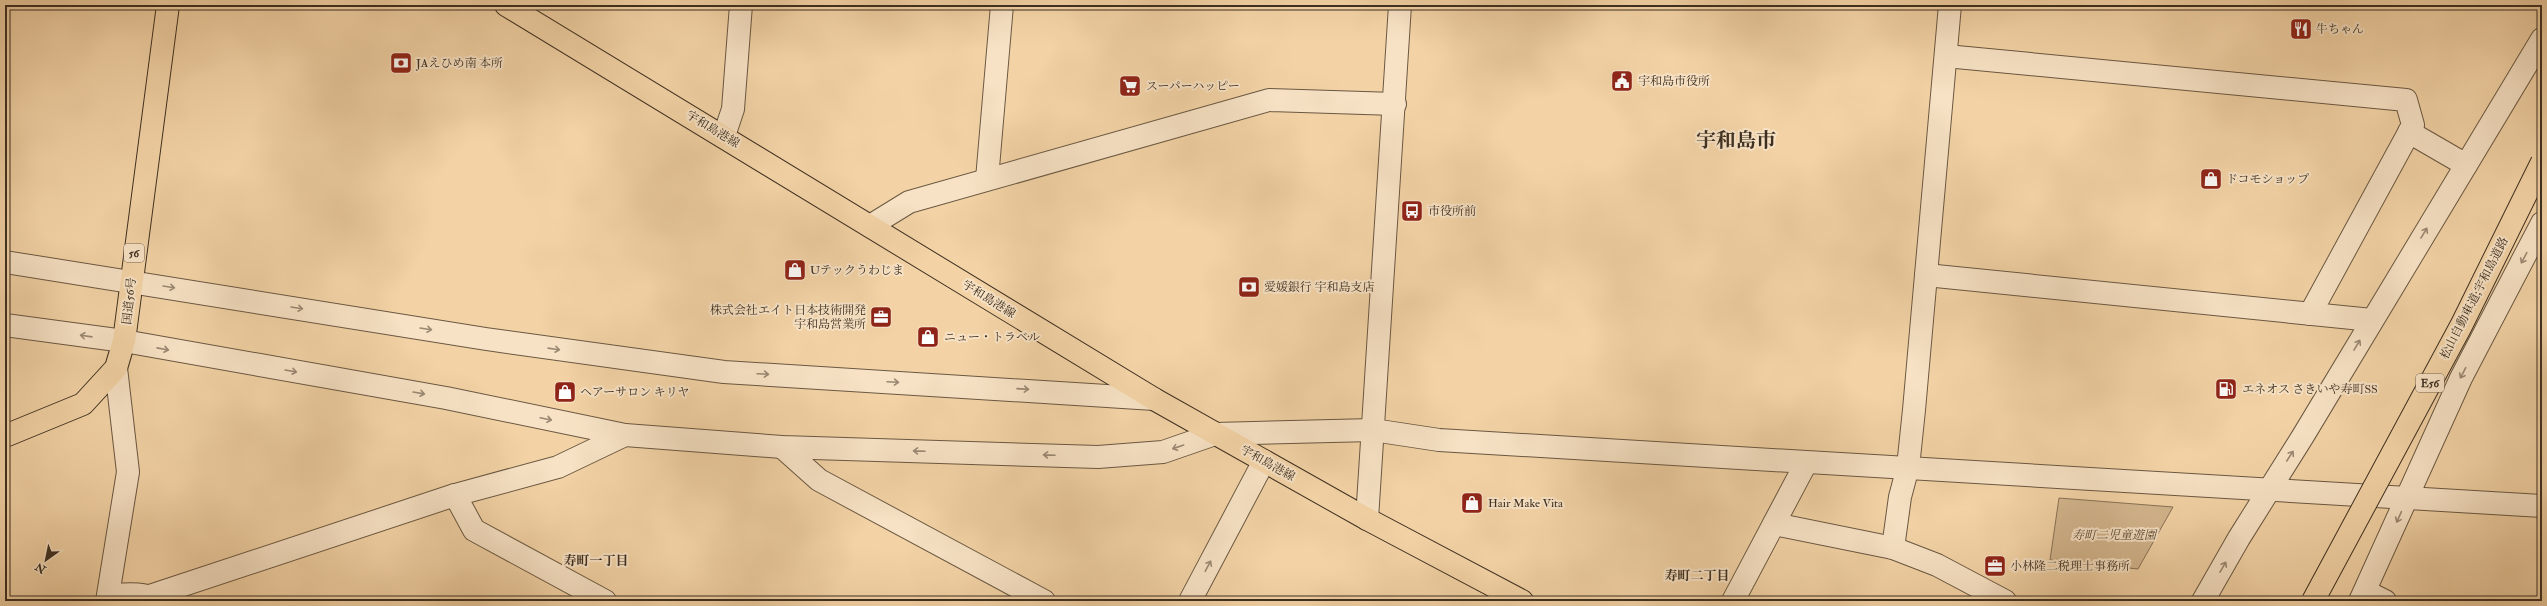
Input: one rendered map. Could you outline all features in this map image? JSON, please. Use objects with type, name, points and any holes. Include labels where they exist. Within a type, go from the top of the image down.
[{"type":"main road","name":"国道56号","points":[[5,436],[83,404],[116,368],[124,342],[168,5]]},
{"type":"main road","name":"宇和島港線","points":[[506,5],[724,136],[1154,399],[1367,519],[1522,601]]},
{"type":"main road","name":"松山自動車道;宇和島道路","points":[[2313,601],[2461,326],[2542,162]]},
{"type":"street","points":[[724,136],[733,109],[741,5]]},
{"type":"street","points":[[987,179],[1002,5]]},
{"type":"street","points":[[1367,519],[1395,104],[1400,5]]},
{"type":"street","points":[[1894,548],[1900,497],[1908,467],[1950,5]]},
{"type":"street","points":[[2203,601],[2269,489],[2542,39]]},
{"type":"street","points":[[1946,56],[2406,100],[2414,125],[2310,314]]},
{"type":"street","points":[[870,226],[909,202],[1269,100],[1395,104]]},
{"type":"street","points":[[2409,132],[2466,165]]},
{"type":"street","points":[[2385,601],[2362,596],[2461,378],[2542,223]]},
{"type":"street","points":[[5,262],[486,339],[724,372],[1154,399]]},
{"type":"street","points":[[1926,275],[2372,320]]},
{"type":"street","points":[[5,325],[124,342],[446,398],[625,435],[782,447],[1098,457],[1163,452],[1215,434],[1373,430],[1439,440],[2542,506]]},
{"type":"street","points":[[116,368],[128,472],[109,598],[155,598],[455,495],[558,467],[625,435]]},
{"type":"street","points":[[782,447],[819,480],[1044,601]]},
{"type":"street","points":[[1190,601],[1264,461]]},
{"type":"street","points":[[1733,601],[1806,463]]},
{"type":"street","points":[[455,495],[474,530],[605,601]]},
{"type":"street","points":[[1774,524],[1894,548],[1937,564],[2004,601]]},
{"type":"green space","name":"寿町二児童遊園","points":[[2059,498],[2173,507],[2138,569],[2050,560]]},
{"type":"place","name":"牛ちゃん","points":[[2301,29]]},
{"type":"place","name":"JAえひめ南 本所","points":[[401,63]]},
{"type":"place","name":"宇和島市役所","points":[[1622,81]]},
{"type":"place","name":"スーパーハッピー","points":[[1130,86]]},
{"type":"place","name":"ドコモショップ","points":[[2211,179]]},
{"type":"place","name":"市役所前","points":[[1412,211]]},
{"type":"place","name":"Uテックうわじま","points":[[795,270]]},
{"type":"place","name":"愛媛銀行 宇和島支店","points":[[1249,287]]},
{"type":"place","name":"株式会社エイト日本技術開発 宇和島営業所","points":[[881,317]]},
{"type":"place","name":"ニュー・トラベル","points":[[928,337]]},
{"type":"place","name":"エネオス さきいや寿町SS","points":[[2226,389]]},
{"type":"place","name":"ヘアーサロン キリヤ","points":[[565,392]]},
{"type":"place","name":"Hair Make Vita","points":[[1472,503]]},
{"type":"place","name":"小林隆二税理士事務所","points":[[1995,566]]},
{"type":"district","name":"宇和島市","points":[[1736,140]]},
{"type":"district","name":"寿町一丁目","points":[[596,560]]},
{"type":"district","name":"寿町二丁目","points":[[1697,575]]}]
